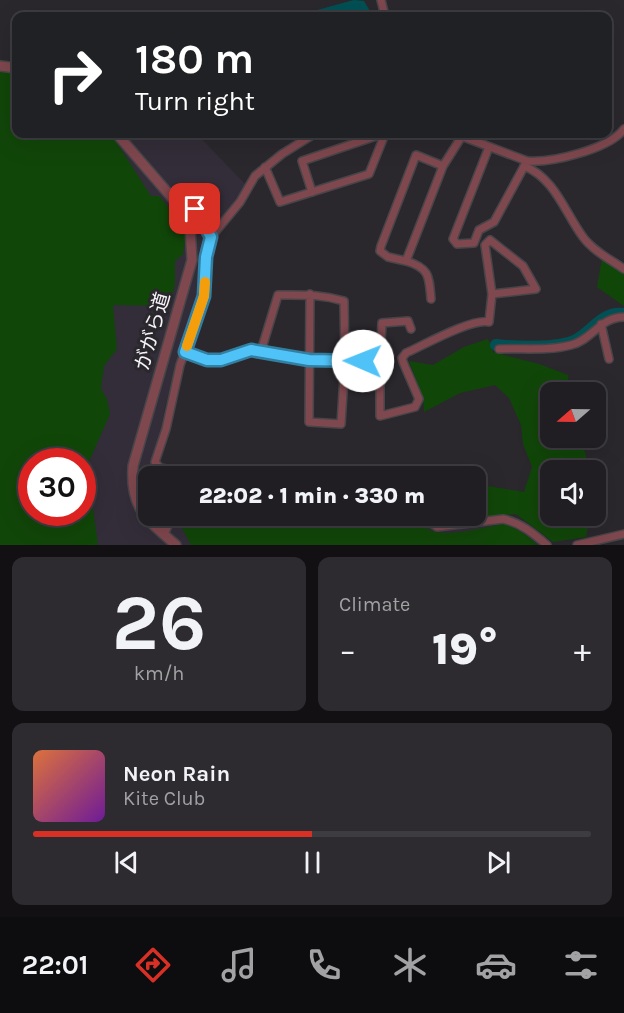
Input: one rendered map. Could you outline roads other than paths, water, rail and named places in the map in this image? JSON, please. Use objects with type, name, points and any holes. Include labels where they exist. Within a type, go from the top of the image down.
[{"type":"street","points":[[489,147],[453,239],[457,244],[474,243],[479,230],[494,222],[529,165],[611,142],[624,129]]},
{"type":"street","name":"ががら道","points":[[120,138],[180,207],[190,228],[192,260],[138,445],[131,486],[136,502],[147,518],[176,545]]},
{"type":"street","points":[[158,466],[155,462],[166,429],[185,352],[204,296],[206,257],[211,237],[240,202],[255,176],[308,138]]},
{"type":"street","points":[[312,192],[302,161],[370,138]]},
{"type":"street","points":[[265,167],[280,202],[369,174],[383,138]]},
{"type":"street","points":[[406,261],[443,166],[457,138]]},
{"type":"street","points":[[466,138],[529,165],[559,196],[586,241],[624,269]]},
{"type":"street","points":[[431,299],[429,278],[424,269],[406,261],[388,257],[380,251],[416,155],[443,166]]},
{"type":"street","points":[[180,207],[192,202],[211,237]]},
{"type":"street","points":[[411,329],[408,321],[382,322],[380,416],[415,407],[419,399],[402,358],[406,354],[465,325],[482,320],[489,322],[492,294],[485,245],[490,240],[523,266],[536,289],[492,294]]},
{"type":"street","points":[[261,351],[278,295],[310,294],[319,294],[344,301],[345,361],[341,424],[309,423],[310,294]]},
{"type":"street","points":[[499,350],[569,346],[582,340],[612,318],[624,317]]},
{"type":"street","points":[[601,324],[609,359]]},
{"type":"street","points":[[185,352],[207,360],[221,360],[251,350],[309,360],[380,362]]},
{"type":"street","points":[[486,522],[503,519],[522,525],[547,545]]},
{"type":"street","points":[[164,535],[168,526]]},
{"type":"street","points":[[436,526],[447,528],[459,526]]},
{"type":"street","points":[[578,545],[624,534]]},
{"type":"water","points":[[354,0],[364,1],[371,12],[310,12]]},
{"type":"waterway","points":[[496,345],[536,347],[568,343],[576,340],[604,319],[616,314],[624,314]]}]
